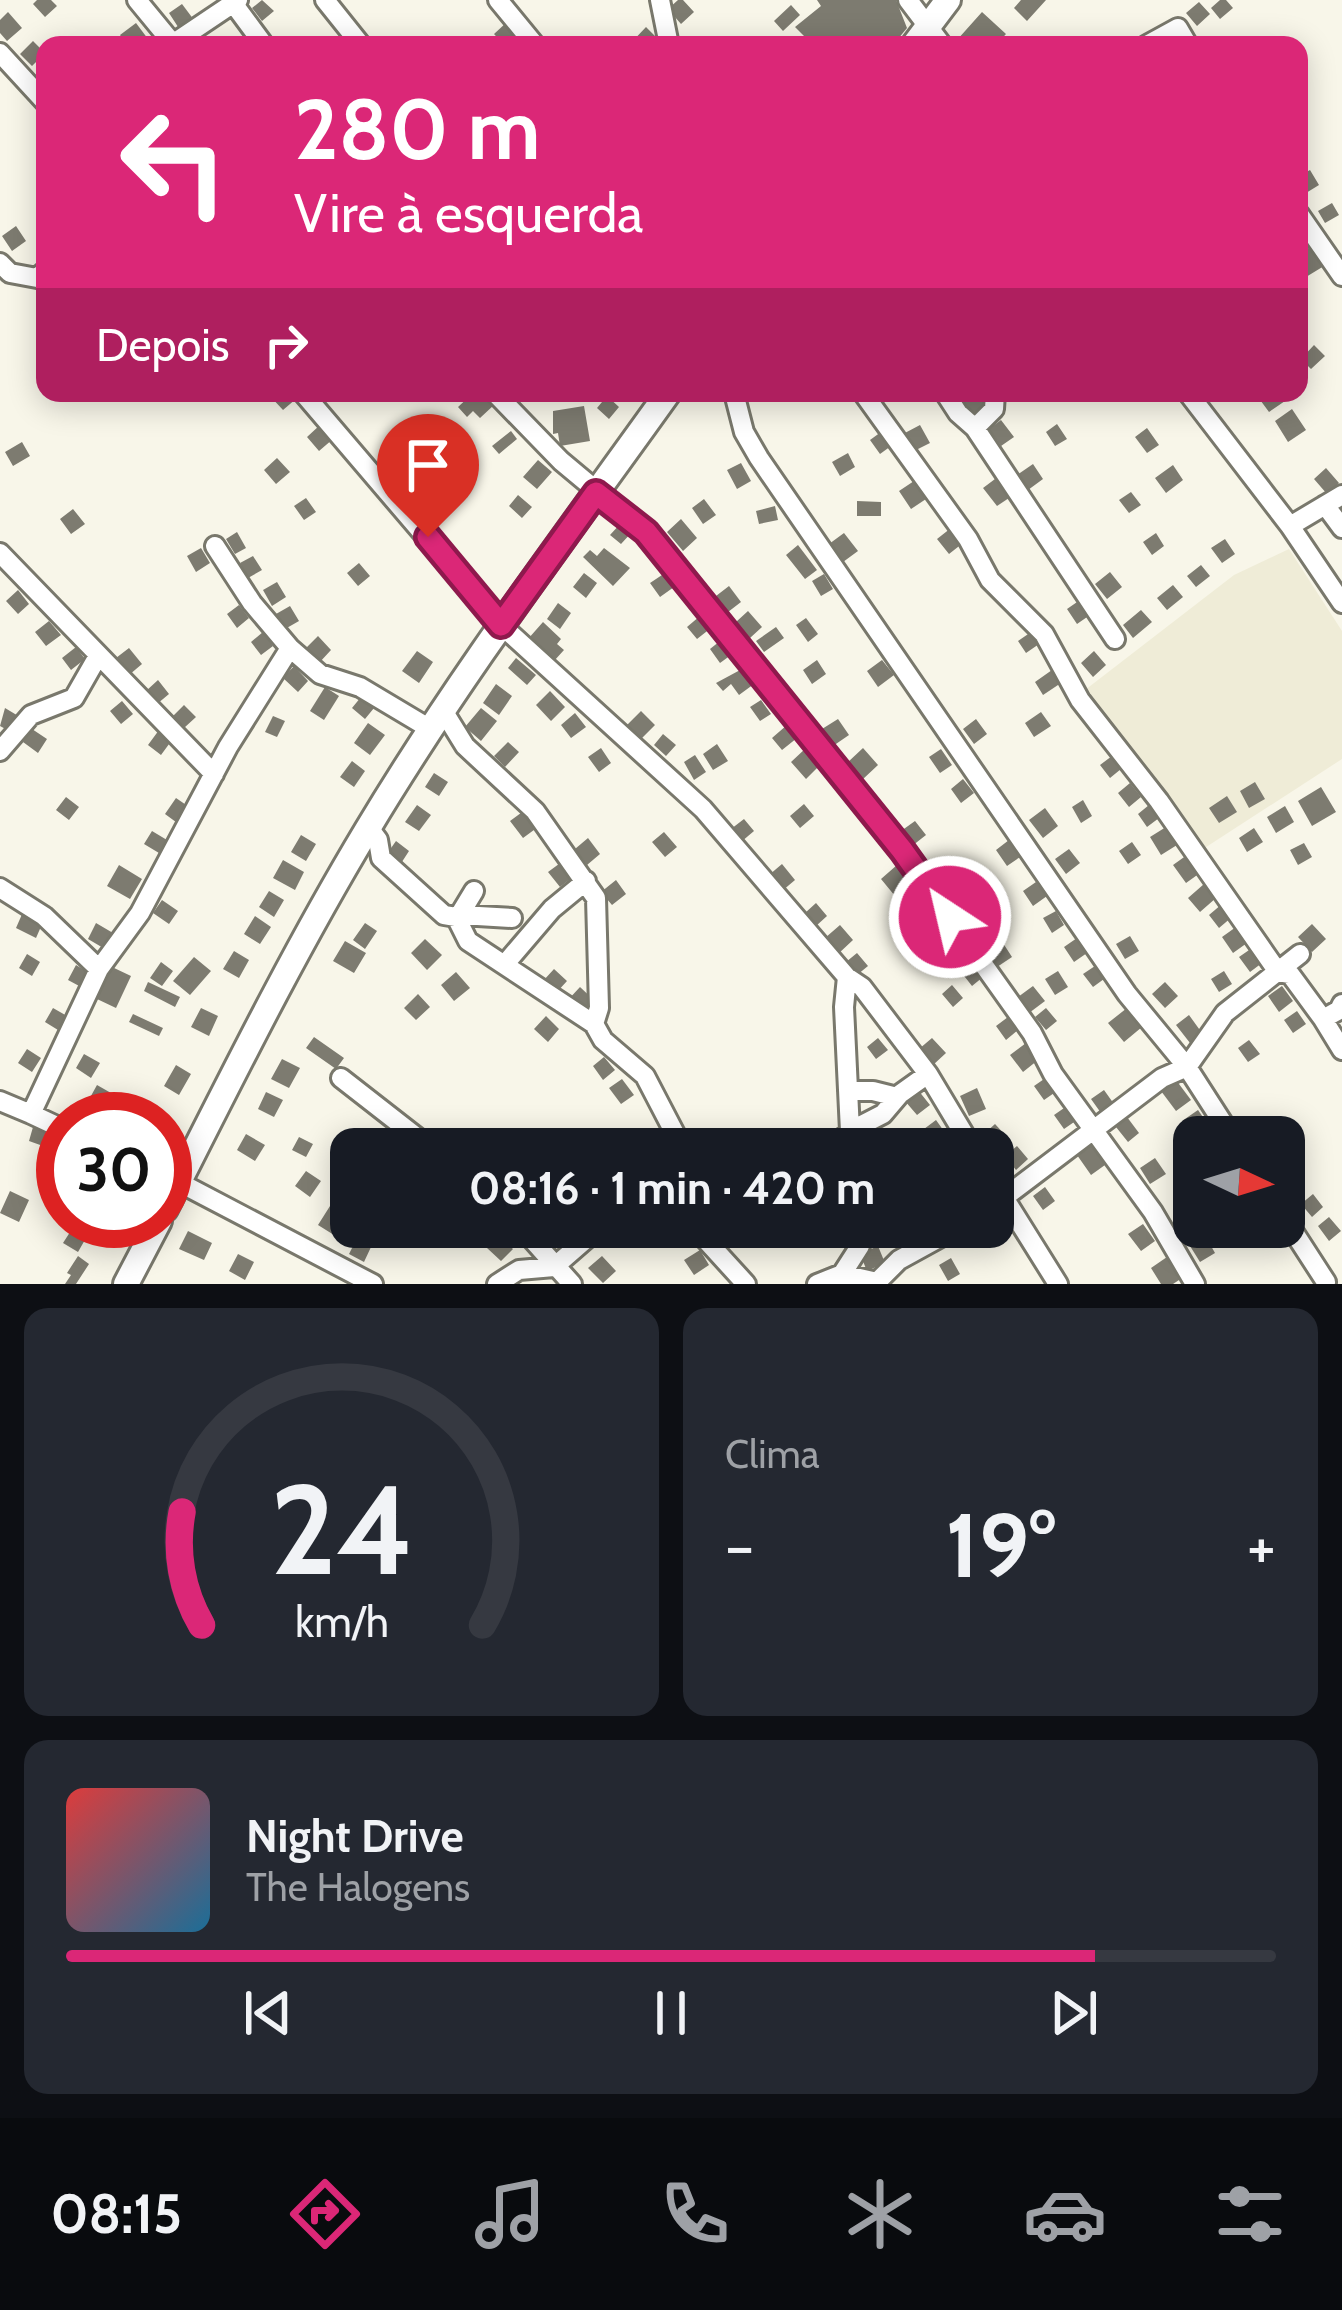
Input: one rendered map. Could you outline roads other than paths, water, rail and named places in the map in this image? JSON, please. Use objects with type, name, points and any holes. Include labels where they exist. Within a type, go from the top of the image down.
[{"type":"main road","points":[[929,36],[948,0]]},
{"type":"main road","points":[[192,1142],[369,828],[501,625],[662,402]]},
{"type":"main road","points":[[127,1284],[145,1248]]},
{"type":"street","points":[[137,0],[166,36]]},
{"type":"street","points":[[325,0],[354,36]]},
{"type":"street","points":[[498,0],[528,36]]},
{"type":"street","points":[[660,0],[666,36]]},
{"type":"street","points":[[908,0],[927,36]]},
{"type":"street","points":[[185,36],[236,2],[258,36]]},
{"type":"street","points":[[0,53],[36,92]]},
{"type":"street","points":[[1308,227],[1342,276]]},
{"type":"street","points":[[0,263],[10,273],[36,278]]},
{"type":"street","points":[[311,402],[501,625],[703,809],[847,977],[862,987],[928,1074],[960,1128]]},
{"type":"street","points":[[505,402],[596,493],[646,532],[902,850],[1153,1212],[1195,1284]]},
{"type":"street","points":[[736,402],[744,432],[874,631],[1127,994],[1187,1067],[1218,1116]]},
{"type":"street","points":[[869,402],[968,539],[990,580],[1044,634],[1080,700],[1159,801],[1278,972],[1290,974],[1342,1050]]},
{"type":"street","points":[[953,402],[975,428],[1115,639]]},
{"type":"street","points":[[975,428],[994,409],[994,402]]},
{"type":"street","points":[[1195,402],[1342,603]]},
{"type":"street","points":[[1290,526],[1334,500],[1342,528]]},
{"type":"street","points":[[215,546],[252,603],[290,648],[320,674],[438,722],[535,811],[599,906],[595,913],[599,1008],[594,1024]]},
{"type":"street","points":[[0,554],[214,773]]},
{"type":"street","points":[[31,1114],[99,968],[140,913],[214,773],[290,648]]},
{"type":"street","points":[[0,751],[31,715],[74,698],[98,656]]},
{"type":"street","points":[[369,828],[378,840],[381,858],[444,915],[512,918]]},
{"type":"street","points":[[505,964],[552,909],[586,881]]},
{"type":"street","points":[[0,888],[44,916],[99,968]]},
{"type":"street","points":[[459,917],[474,891]]},
{"type":"street","points":[[459,917],[468,941],[594,1024],[603,1040],[645,1076],[672,1128]]},
{"type":"street","points":[[1014,1192],[1162,1078],[1187,1067],[1225,1013],[1300,954]]},
{"type":"street","points":[[846,1128],[847,977]]},
{"type":"street","points":[[1323,1019],[1342,1004]]},
{"type":"street","points":[[863,1128],[928,1074]]},
{"type":"street","points":[[341,1078],[405,1128]]},
{"type":"street","points":[[848,1091],[897,1097]]},
{"type":"street","points":[[0,1101],[36,1116]]},
{"type":"street","points":[[192,1189],[373,1284]]},
{"type":"street","points":[[1014,1222],[1058,1284]]},
{"type":"street","points":[[538,1248],[572,1284]]},
{"type":"street","points":[[497,1284],[519,1270],[554,1267],[576,1248]]},
{"type":"street","points":[[713,1248],[746,1284]]},
{"type":"street","points":[[817,1284],[842,1274],[859,1248]]},
{"type":"street","points":[[842,1274],[877,1282],[899,1260],[920,1248]]},
{"type":"street","points":[[1304,1248],[1326,1283]]}]
